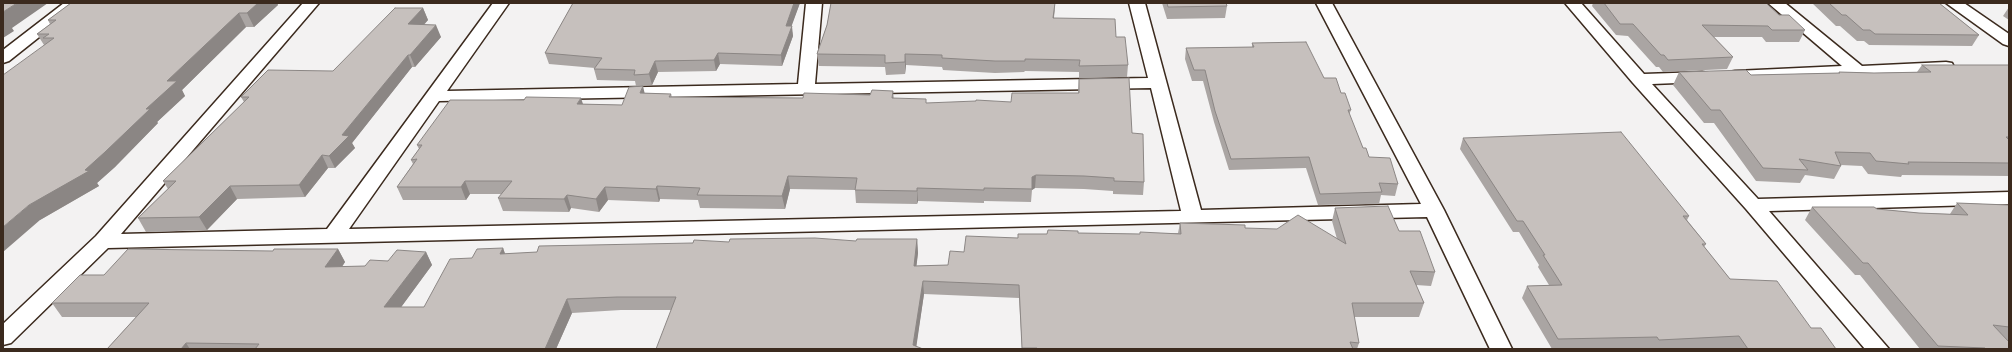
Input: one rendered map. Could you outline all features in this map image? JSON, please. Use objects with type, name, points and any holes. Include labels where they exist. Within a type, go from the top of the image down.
[{"type":"street","points":[[3,58],[74,3]]},
{"type":"street","points":[[3,338],[103,241],[311,3]]},
{"type":"street","points":[[333,236],[501,3]]},
{"type":"street","points":[[806,89],[814,3]]},
{"type":"street","points":[[1137,3],[1193,217]]},
{"type":"street","points":[[1324,3],[1434,210],[1501,349]]},
{"type":"street","points":[[1573,3],[1639,79],[1753,205],[1878,349]]},
{"type":"street","points":[[1776,3],[1858,71]]},
{"type":"street","points":[[1954,3],[2009,41]]},
{"type":"street","points":[[1639,79],[1961,67]]},
{"type":"street","points":[[433,96],[1157,83]]},
{"type":"street","points":[[1753,205],[2009,198]]},
{"type":"street","points":[[103,241],[1193,217],[1434,210]]},
{"type":"building","points":[[3,3],[17,3],[3,12]]},
{"type":"building","points":[[71,3],[258,3],[247,13],[239,13],[167,81],[177,81],[146,109],[150,109],[85,170],[89,171],[29,205],[3,227],[3,75],[54,38],[43,38],[49,34],[37,34],[56,20],[48,20]]},
{"type":"building","points":[[573,3],[794,3],[786,26],[792,26],[781,55],[718,53],[714,60],[655,61],[649,74],[634,75],[635,70],[594,69],[602,58],[545,53]]},
{"type":"building","points":[[831,3],[1055,3],[1053,18],[1115,19],[1116,37],[1125,37],[1128,65],[1079,66],[1080,60],[1025,59],[1025,61],[995,61],[942,58],[942,55],[905,54],[905,62],[885,63],[885,55],[817,54],[827,25]]},
{"type":"building","points":[[1167,3],[1226,3],[1227,6],[1168,7]]},
{"type":"building","points":[[1604,3],[1766,3],[1779,15],[1789,15],[1805,30],[1772,30],[1768,26],[1702,25],[1733,57],[1668,60],[1664,55],[1661,55],[1633,24],[1620,24]]},
{"type":"building","points":[[1829,3],[1939,3],[1979,35],[1875,34],[1870,30],[1863,30],[1846,15],[1842,15]]},
{"type":"building","points":[[395,8],[423,8],[408,24],[436,25],[410,55],[408,55],[342,135],[349,136],[329,156],[322,155],[299,185],[230,186],[199,217],[138,218],[176,181],[163,181],[249,97],[241,97],[268,70],[333,71]]},
{"type":"building","points":[[1306,42],[1324,78],[1336,78],[1341,93],[1345,93],[1351,110],[1348,110],[1363,148],[1366,148],[1369,157],[1390,158],[1398,184],[1379,183],[1382,192],[1320,194],[1309,157],[1231,159],[1215,111],[1205,70],[1194,70],[1186,48],[1254,47],[1252,43]]},
{"type":"building","points":[[1922,65],[2009,65],[2009,137],[2006,137],[2009,140],[2009,163],[1908,162],[1909,164],[1876,161],[1870,153],[1835,152],[1841,166],[1799,159],[1808,170],[1763,168],[1720,110],[1711,110],[1679,72],[1746,70],[1751,75],[1840,73],[1839,72],[1931,72]]},
{"type":"building","points":[[1129,78],[1132,133],[1143,134],[1144,182],[1114,181],[1114,178],[1084,176],[1036,175],[1032,177],[1032,189],[984,188],[984,190],[917,188],[917,191],[855,190],[857,178],[788,176],[782,196],[697,195],[700,188],[657,186],[656,189],[605,187],[596,199],[567,195],[564,199],[498,198],[512,181],[465,181],[461,187],[397,187],[417,159],[411,160],[422,145],[417,145],[450,100],[524,100],[526,97],[581,98],[577,104],[622,105],[629,87],[643,86],[640,93],[671,94],[669,97],[803,98],[804,93],[870,95],[872,90],[893,91],[892,98],[926,99],[926,103],[976,100],[1011,102],[1012,93],[1079,93],[1079,79]]},
{"type":"building","points":[[1621,132],[1689,216],[1683,216],[1706,244],[1702,244],[1730,279],[1777,281],[1811,328],[1821,328],[1836,349],[1748,349],[1739,336],[1659,340],[1657,337],[1558,339],[1527,286],[1562,285],[1523,221],[1517,221],[1463,138]]},
{"type":"building","points":[[1957,203],[2009,205],[2009,327],[1993,325],[2009,342],[2009,349],[1938,346],[1868,263],[1863,263],[1812,207],[1874,207],[1877,209],[1919,213],[1968,215]]},
{"type":"building","points":[[1388,206],[1399,231],[1420,231],[1435,272],[1410,271],[1424,303],[1352,303],[1359,343],[1350,342],[1353,349],[1022,348],[1019,285],[923,281],[913,345],[923,349],[656,349],[676,297],[617,297],[567,299],[545,349],[255,349],[259,344],[186,343],[181,349],[107,349],[149,303],[52,303],[80,275],[104,275],[128,249],[273,251],[274,249],[338,249],[325,267],[365,266],[370,260],[388,261],[397,250],[426,252],[384,307],[424,307],[450,259],[472,258],[477,249],[503,248],[500,254],[537,252],[539,246],[693,243],[694,240],[729,242],[730,239],[815,238],[856,241],[857,239],[917,239],[914,266],[948,265],[950,251],[964,252],[966,236],[1018,238],[1018,234],[1047,234],[1048,230],[1078,231],[1078,233],[1140,234],[1140,232],[1181,234],[1180,223],[1245,225],[1245,228],[1277,229],[1298,215],[1346,244],[1335,208]]}]
